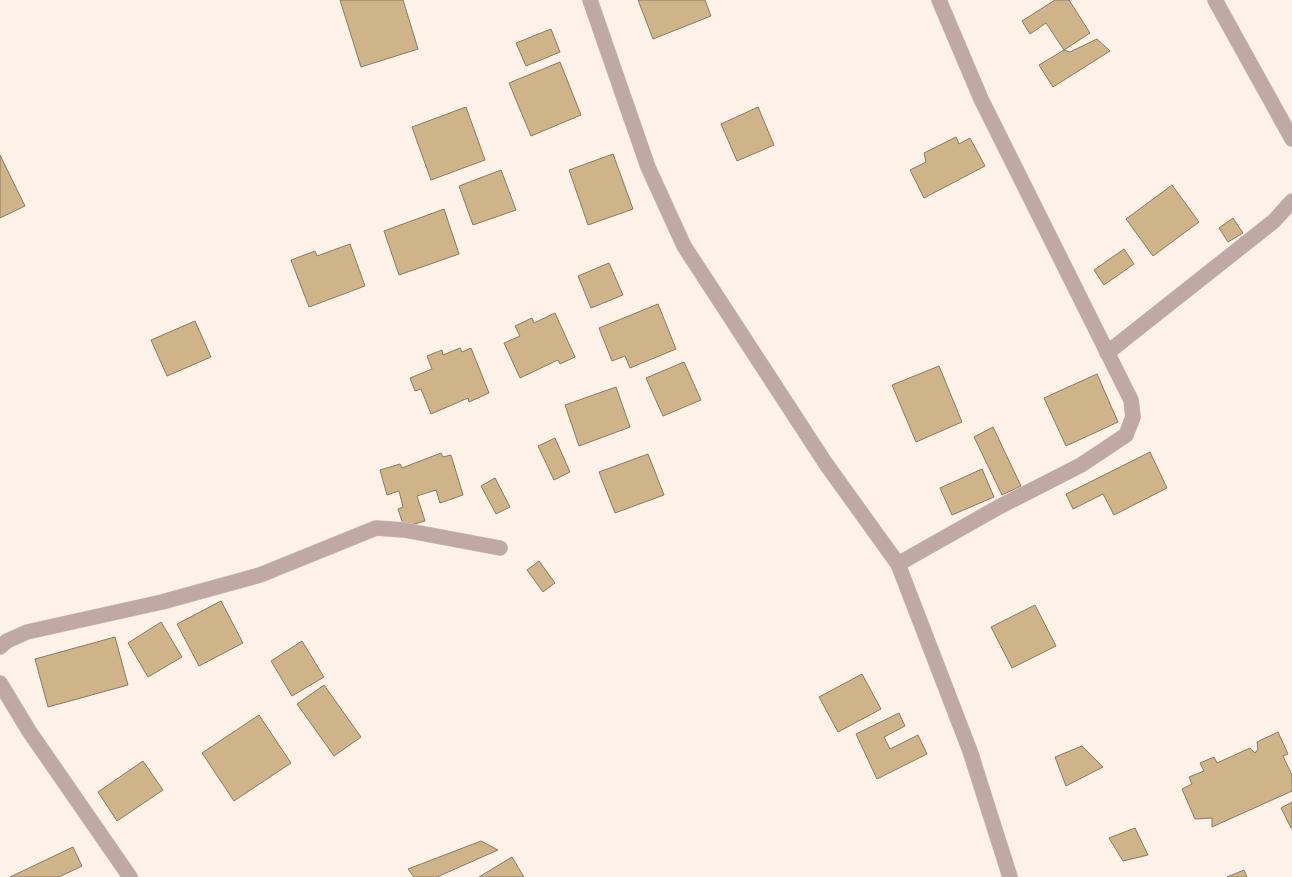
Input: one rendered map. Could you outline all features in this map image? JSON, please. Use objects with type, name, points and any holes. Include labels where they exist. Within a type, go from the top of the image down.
[{"type":"street","points":[[590,0],[648,167],[684,246],[826,464],[898,564],[970,751],[1010,877]]},
{"type":"street","points":[[898,564],[998,508],[1081,465],[1126,435],[1133,418],[1131,400],[981,99],[939,0]]},
{"type":"street","points":[[1215,0],[1292,139]]},
{"type":"street","points":[[1107,353],[1274,221],[1292,201]]},
{"type":"street","points":[[0,647],[7,641],[27,632],[162,602],[260,575],[376,528],[404,530],[500,548]]},
{"type":"street","points":[[0,683],[29,731],[130,877]]},
{"type":"building","points":[[340,0],[403,0],[418,49],[361,67]]},
{"type":"building","points":[[638,0],[705,0],[711,16],[653,39]]},
{"type":"building","points":[[1055,0],[1069,0],[1090,33],[1064,50],[1046,23],[1030,34],[1022,21]]},
{"type":"building","points":[[551,29],[560,52],[526,66],[516,43]]},
{"type":"building","points":[[1097,39],[1110,51],[1053,87],[1039,65],[1064,50],[1070,52]]},
{"type":"building","points":[[560,62],[581,115],[531,136],[509,83]]},
{"type":"building","points":[[466,107],[485,160],[431,180],[412,127]]},
{"type":"building","points":[[758,107],[774,145],[737,161],[721,124]]},
{"type":"building","points":[[956,137],[959,144],[970,138],[985,166],[924,198],[910,170],[926,162],[924,153]]},
{"type":"building","points":[[613,154],[633,209],[588,225],[569,170]]},
{"type":"building","points":[[0,155],[25,206],[0,218]]},
{"type":"building","points":[[501,170],[516,210],[473,225],[459,186]]},
{"type":"building","points":[[1172,185],[1199,222],[1153,256],[1126,219]]},
{"type":"building","points":[[444,209],[459,254],[399,275],[384,231]]},
{"type":"building","points":[[1233,218],[1243,233],[1228,242],[1219,228]]},
{"type":"building","points":[[350,244],[365,286],[309,307],[291,260],[315,251],[317,256]]},
{"type":"building","points":[[1124,249],[1134,264],[1104,285],[1094,270]]},
{"type":"building","points":[[609,263],[623,295],[591,308],[578,276]]},
{"type":"building","points":[[658,304],[676,349],[630,368],[625,356],[612,361],[599,328]]},
{"type":"building","points":[[555,313],[575,357],[560,364],[558,360],[520,378],[504,343],[520,336],[515,326],[532,318],[534,323]]},
{"type":"building","points":[[195,321],[211,357],[167,376],[151,340]]},
{"type":"building","points":[[460,348],[462,352],[471,348],[489,393],[469,402],[468,398],[431,414],[421,389],[415,391],[410,378],[432,369],[427,356],[442,350],[443,355]]},
{"type":"building","points":[[684,362],[701,400],[663,416],[646,378]]},
{"type":"building","points":[[939,366],[962,422],[916,442],[892,385]]},
{"type":"building","points":[[1097,374],[1118,422],[1066,446],[1044,398]]},
{"type":"building","points":[[616,387],[630,427],[579,446],[565,405]]},
{"type":"building","points":[[993,427],[1021,486],[1002,495],[974,437]]},
{"type":"building","points":[[555,438],[570,472],[554,480],[538,446]]},
{"type":"building","points":[[1150,452],[1167,488],[1114,515],[1103,494],[1073,509],[1066,494]]},
{"type":"building","points":[[441,453],[443,457],[451,455],[463,495],[440,503],[436,490],[417,496],[425,521],[404,527],[398,509],[403,507],[399,491],[387,495],[380,470],[400,464],[402,468]]},
{"type":"building","points":[[648,454],[664,495],[615,513],[599,472]]},
{"type":"building","points":[[982,469],[994,497],[952,515],[940,488]]},
{"type":"building","points":[[495,478],[510,507],[496,514],[481,486]]},
{"type":"building","points":[[539,561],[555,583],[543,592],[527,570]]},
{"type":"building","points":[[221,601],[243,643],[199,666],[177,624]]},
{"type":"building","points":[[1035,605],[1056,646],[1012,668],[991,627]]},
{"type":"building","points":[[161,622],[182,657],[148,677],[128,643]]},
{"type":"building","points":[[115,637],[128,685],[48,707],[35,659]]},
{"type":"building","points":[[302,641],[324,677],[292,696],[271,661]]},
{"type":"building","points":[[862,674],[881,709],[838,732],[819,697]]},
{"type":"building","points":[[324,685],[361,737],[334,756],[297,704]]},
{"type":"building","points":[[899,713],[905,726],[884,737],[890,749],[918,735],[927,754],[877,779],[856,734]]},
{"type":"building","points":[[259,715],[291,763],[234,801],[202,753]]},
{"type":"building","points":[[1278,732],[1288,754],[1283,756],[1292,775],[1292,791],[1212,827],[1212,818],[1195,819],[1182,789],[1192,784],[1189,777],[1204,771],[1200,763],[1214,757],[1217,763],[1250,748],[1255,753],[1258,749],[1257,742]]},
{"type":"building","points":[[1082,746],[1103,767],[1066,786],[1055,757]]},
{"type":"building","points":[[143,761],[163,790],[117,821],[98,792]]},
{"type":"building","points":[[1292,802],[1292,828],[1291,828],[1281,808]]},
{"type":"building","points":[[1135,828],[1148,855],[1123,861],[1109,838]]},
{"type":"building","points":[[481,841],[498,850],[437,877],[414,877],[408,869]]},
{"type":"building","points":[[73,847],[82,866],[59,877],[10,877]]},
{"type":"building","points":[[512,857],[524,877],[479,877]]},
{"type":"building","points":[[1244,870],[1247,877],[1227,877]]}]
